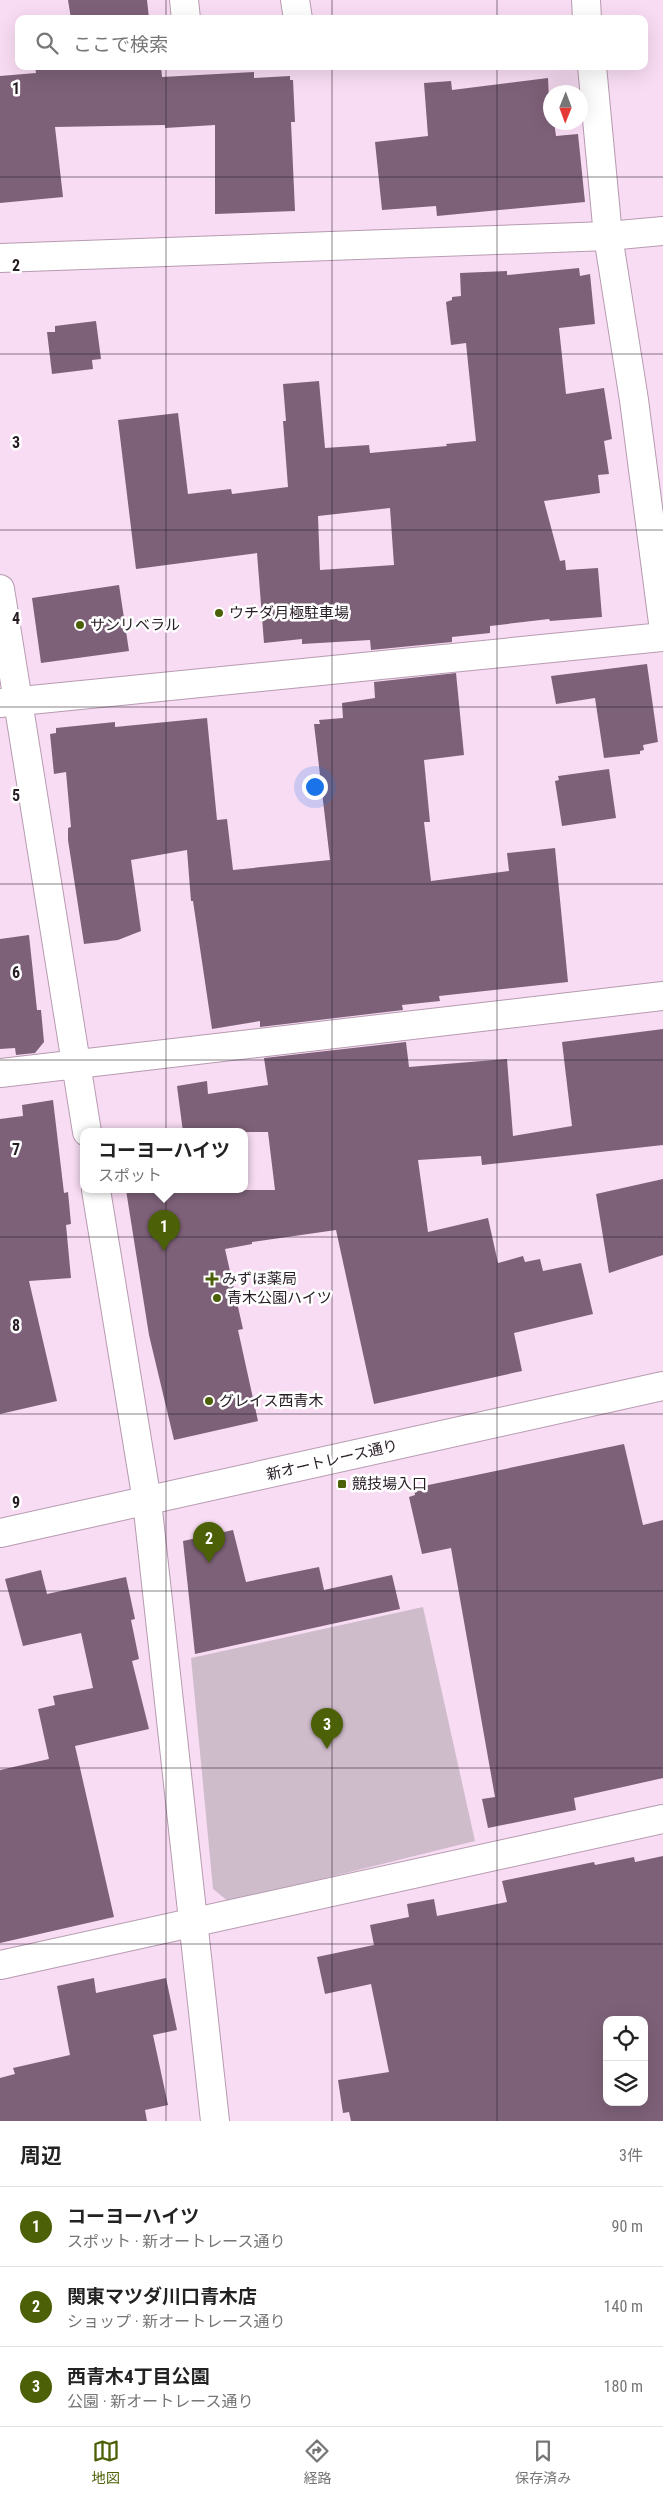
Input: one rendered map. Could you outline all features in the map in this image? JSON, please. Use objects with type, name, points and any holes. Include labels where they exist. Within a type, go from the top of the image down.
[{"type":"street","points":[[184,0],[186,15]]},
{"type":"street","points":[[295,0],[297,15]]},
{"type":"street","points":[[586,0],[587,15]]},
{"type":"street","points":[[592,70],[608,236],[634,400],[663,622]]},
{"type":"street","points":[[0,258],[608,236],[663,231]]},
{"type":"street","points":[[0,589],[10,702],[86,1128]]},
{"type":"street","points":[[10,702],[663,637]]},
{"type":"street","points":[[0,1073],[663,996]]},
{"type":"street","points":[[96,1193],[147,1501],[215,2121]]},
{"type":"street","name":"新オートレース通り","points":[[0,1534],[663,1386]]},
{"type":"street","points":[[0,1965],[663,1818]]},
{"type":"shaded area","points":[[423,1607],[475,1841],[229,1902],[213,1889],[191,1658]]},
{"type":"building","points":[[68,0],[147,0],[149,15],[70,15]]},
{"type":"building","points":[[36,70],[161,70],[162,77],[254,72],[254,78],[290,76],[290,80],[293,80],[295,122],[291,122],[295,211],[215,214],[215,125],[165,128],[165,125],[55,127],[63,197],[0,203],[0,76],[36,73]]},
{"type":"building","points":[[548,78],[548,85],[543,85],[543,130],[555,130],[556,136],[578,134],[585,202],[437,216],[436,206],[382,210],[375,142],[428,136],[424,83],[451,81],[452,90]]},
{"type":"building","points":[[579,268],[580,276],[590,274],[595,324],[559,328],[566,394],[604,388],[612,439],[604,441],[609,474],[598,475],[600,493],[544,501],[560,561],[565,560],[566,570],[598,568],[602,617],[550,621],[549,619],[490,626],[490,633],[452,637],[452,642],[371,650],[370,640],[302,644],[302,639],[264,643],[257,553],[136,569],[118,420],[178,413],[188,494],[231,489],[232,494],[288,487],[283,421],[286,421],[283,384],[319,381],[325,448],[369,445],[370,453],[447,446],[446,444],[476,441],[466,343],[451,345],[446,302],[452,300],[452,297],[461,296],[460,273],[507,271],[507,275]],"holes":[[[390,508],[394,565],[320,570],[318,516]]]},
{"type":"building","points":[[96,321],[101,359],[92,360],[93,369],[52,374],[47,332],[55,332],[55,326]]},
{"type":"building","name":"サンリベラル","points":[[119,585],[129,651],[41,663],[32,598]]},
{"type":"building","points":[[647,664],[658,742],[643,745],[644,750],[640,751],[640,754],[604,758],[595,698],[556,704],[551,676]]},
{"type":"building","points":[[456,673],[464,755],[424,760],[430,822],[424,822],[431,881],[509,871],[507,853],[555,848],[568,982],[439,996],[440,1001],[402,1005],[403,1010],[260,1027],[260,1021],[212,1029],[193,901],[191,901],[187,850],[131,860],[141,931],[118,940],[84,944],[68,840],[68,828],[71,827],[66,772],[54,774],[50,734],[56,733],[56,728],[115,722],[115,727],[207,718],[217,820],[227,819],[233,870],[330,860],[314,724],[320,724],[319,720],[343,718],[342,703],[375,698],[374,682]]},
{"type":"building","points":[[609,769],[616,818],[562,826],[555,781],[559,780],[558,776]]},
{"type":"building","points":[[29,935],[37,1010],[41,1010],[44,1042],[35,1053],[16,1055],[15,1048],[0,1049],[0,939]]},
{"type":"building","points":[[663,1029],[663,1145],[482,1165],[481,1156],[418,1160],[428,1232],[488,1218],[498,1263],[523,1256],[525,1262],[540,1259],[543,1271],[581,1263],[593,1314],[514,1333],[522,1371],[374,1404],[336,1230],[252,1242],[252,1244],[225,1249],[243,1329],[238,1330],[258,1421],[174,1440],[149,1335],[126,1193],[248,1193],[248,1190],[275,1190],[268,1132],[248,1132],[248,1128],[182,1128],[177,1086],[207,1081],[208,1094],[268,1085],[264,1058],[406,1042],[409,1067],[507,1059],[513,1136],[572,1126],[562,1042]]},
{"type":"building","points":[[53,1100],[64,1193],[68,1192],[71,1224],[66,1225],[71,1278],[29,1281],[57,1401],[0,1414],[0,1119],[23,1116],[22,1105]]},
{"type":"building","points":[[663,1179],[663,1255],[609,1273],[596,1194]]},
{"type":"building","points":[[624,1444],[643,1525],[663,1520],[663,1778],[574,1798],[576,1810],[488,1828],[482,1799],[495,1797],[451,1548],[422,1554],[409,1497],[415,1495],[414,1488]]},
{"type":"building","points":[[233,1530],[246,1582],[319,1567],[324,1590],[392,1575],[400,1609],[195,1654],[183,1541]]},
{"type":"building","points":[[41,1570],[47,1594],[126,1577],[135,1619],[131,1620],[139,1659],[132,1661],[149,1729],[75,1746],[114,1917],[0,1943],[0,1770],[49,1759],[38,1709],[55,1705],[53,1696],[93,1688],[81,1633],[23,1646],[5,1579]]},
{"type":"building","points":[[663,1856],[663,2121],[351,2121],[349,2112],[343,2113],[338,2080],[389,2072],[371,1984],[325,1994],[317,1957],[374,1945],[370,1925],[409,1917],[407,1904],[434,1899],[437,1916],[507,1902],[502,1881],[594,1862],[595,1865],[634,1857],[635,1862]]},
{"type":"building","points":[[94,1978],[96,1993],[166,1978],[177,2030],[153,2035],[168,2105],[145,2110],[147,2121],[0,2121],[0,2078],[15,2074],[13,2068],[70,2055],[57,1986]]},
{"type":"place","name":"ウチダ月極駐車場","points":[[219,613]]},
{"type":"place","name":"サンリベラル","points":[[80,625]]},
{"type":"place","name":"コーヨーハイツ","points":[[164,1251]]},
{"type":"place","name":"みずほ薬局","points":[[212,1279]]},
{"type":"place","name":"青木公園ハイツ","points":[[217,1298]]},
{"type":"place","name":"グレイス西青木","points":[[209,1401]]},
{"type":"place","name":"競技場入口","points":[[342,1484]]},
{"type":"place","name":"関東マツダ川口青木店","points":[[209,1563]]},
{"type":"place","name":"西青木4丁目公園","points":[[327,1749]]}]
